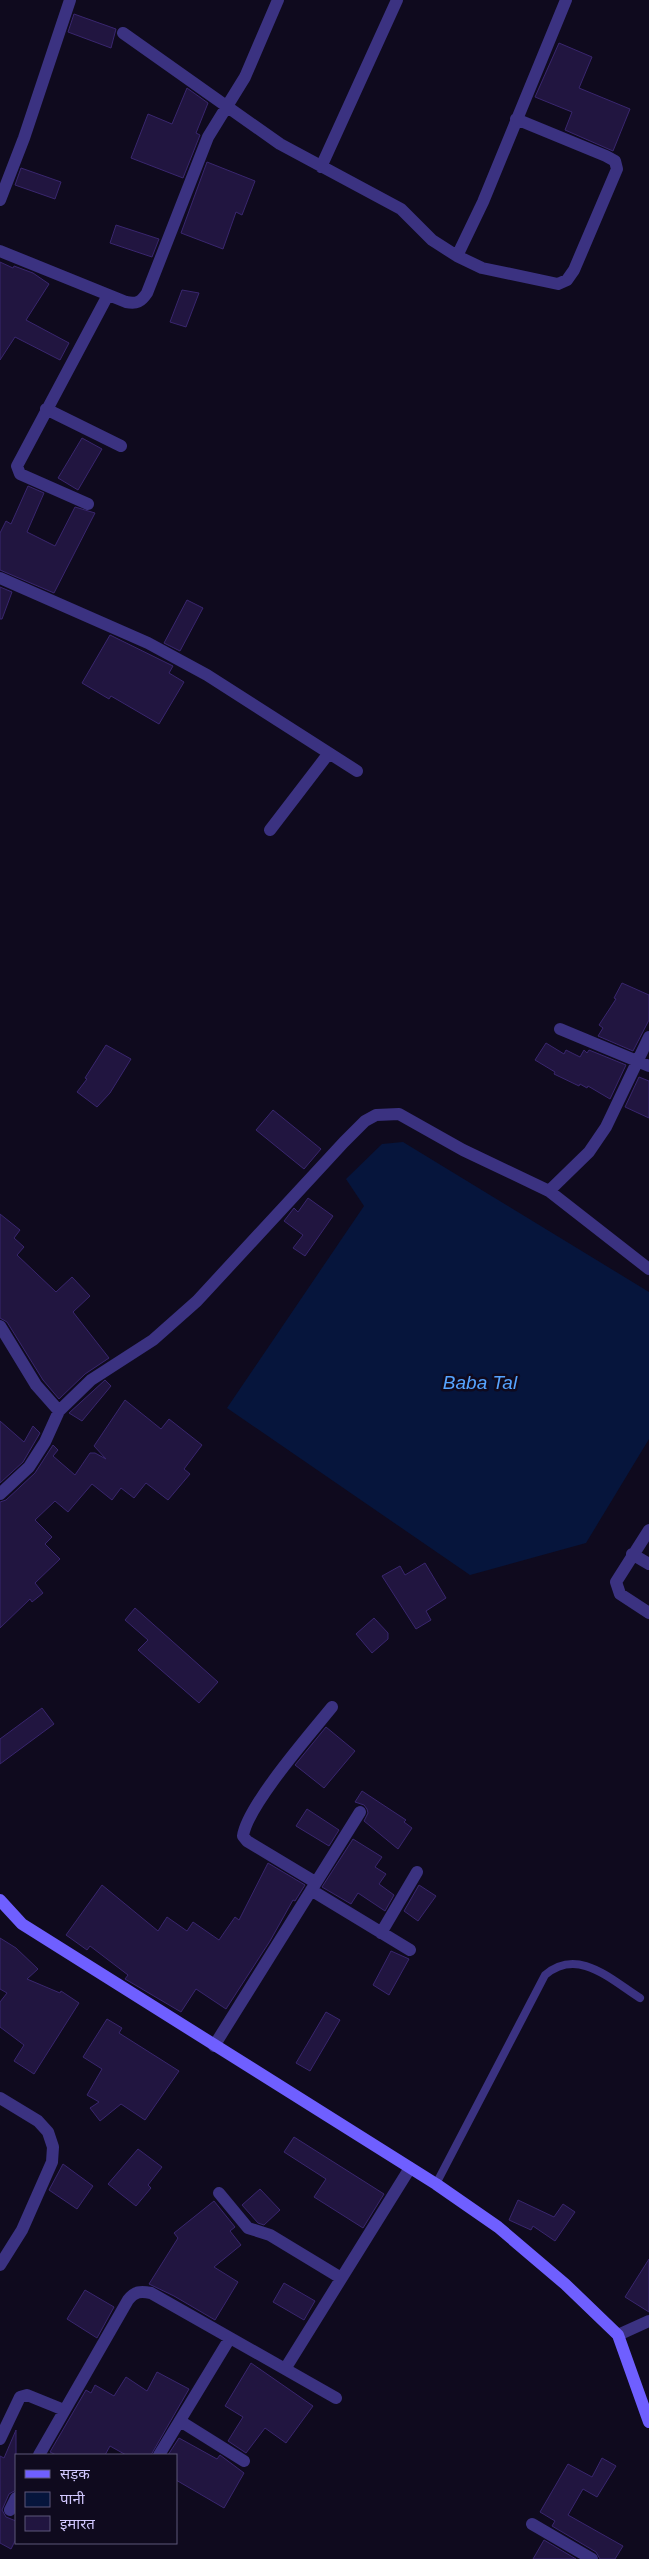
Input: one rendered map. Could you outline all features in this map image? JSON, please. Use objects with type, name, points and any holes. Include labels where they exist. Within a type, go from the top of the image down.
[{"type":"street","points":[[0,200],[24,138],[70,0]]},
{"type":"street","points":[[0,251],[108,295],[134,304],[141,302],[147,293],[208,137],[245,77],[278,0]]},
{"type":"street","points":[[321,167],[397,0]]},
{"type":"street","points":[[457,256],[483,202],[566,0]]},
{"type":"street","points":[[122,33],[209,91],[244,120],[321,167],[401,209],[432,240],[457,256],[482,268],[558,284],[566,280],[574,270],[617,169],[614,161],[610,158],[516,119]]},
{"type":"street","points":[[88,504],[20,474],[17,466],[20,456],[108,295]]},
{"type":"street","points":[[46,409],[121,446]]},
{"type":"street","points":[[0,578],[148,643],[207,675],[357,771]]},
{"type":"street","points":[[270,830],[329,753]]},
{"type":"street","points":[[560,1029],[643,1063]]},
{"type":"street","points":[[548,1191],[589,1152],[606,1127],[643,1063],[649,1037]]},
{"type":"street","points":[[0,1494],[29,1467],[45,1442],[59,1411],[92,1380],[152,1340],[197,1301],[344,1142],[365,1121],[376,1115],[399,1114],[463,1150],[548,1191],[649,1268]]},
{"type":"street","points":[[0,1326],[36,1385],[59,1411]]},
{"type":"street","points":[[649,1530],[619,1573],[616,1582],[617,1589],[649,1613]]},
{"type":"street","points":[[632,1554],[649,1564]]},
{"type":"street","points":[[332,1707],[278,1775],[258,1805],[243,1836],[247,1841],[381,1933],[410,1950]]},
{"type":"street","points":[[214,2046],[360,1812]]},
{"type":"street","points":[[381,1933],[417,1872]]},
{"type":"street","points":[[0,1900],[22,1924],[436,2184],[498,2227],[565,2284],[618,2335],[649,2422]]},
{"type":"street","points":[[0,2098],[38,2121],[48,2132],[53,2147],[52,2162],[22,2230],[0,2265]]},
{"type":"street","points":[[285,2369],[410,2168]]},
{"type":"street","points":[[219,2193],[248,2228],[270,2235],[342,2278]]},
{"type":"street","points":[[40,2454],[134,2293],[141,2291],[151,2293],[336,2398]]},
{"type":"street","points":[[618,2335],[649,2321]]},
{"type":"street","points":[[160,2454],[230,2338]]},
{"type":"street","points":[[0,2439],[20,2397],[27,2394],[64,2410]]},
{"type":"street","points":[[180,2421],[244,2461]]},
{"type":"street","points":[[532,2524],[592,2559]]},
{"type":"lane","points":[[436,2184],[545,1975],[556,1966],[570,1962],[583,1964],[640,1998]]},
{"type":"water","name":"Baba Tal","points":[[403,1142],[649,1292],[649,1439],[586,1543],[470,1575],[227,1408],[364,1206],[346,1179],[382,1144]]},
{"type":"building","points":[[74,14],[116,29],[111,48],[68,32]]},
{"type":"building","points":[[559,43],[592,57],[579,88],[630,109],[613,151],[565,130],[572,112],[535,97]]},
{"type":"building","points":[[187,88],[208,103],[196,133],[200,135],[183,178],[131,158],[148,114],[172,124]]},
{"type":"building","points":[[207,162],[255,181],[242,215],[236,212],[223,249],[181,233]]},
{"type":"building","points":[[21,168],[61,182],[55,199],[15,185]]},
{"type":"building","points":[[116,225],[159,239],[152,257],[110,243]]},
{"type":"building","points":[[0,262],[13,268],[14,266],[33,273],[49,284],[26,320],[69,343],[60,360],[15,337],[0,360]]},
{"type":"building","points":[[182,290],[199,293],[186,327],[170,322]]},
{"type":"building","points":[[82,438],[102,449],[78,490],[58,478]]},
{"type":"building","points":[[28,486],[44,493],[27,532],[55,546],[75,507],[95,513],[54,593],[0,570],[0,533],[6,521],[11,524]]},
{"type":"building","points":[[0,587],[12,592],[2,619],[0,619]]},
{"type":"building","points":[[187,600],[203,608],[180,651],[164,643]]},
{"type":"building","points":[[110,635],[173,666],[169,673],[184,682],[159,724],[111,696],[109,699],[82,683]]},
{"type":"building","points":[[622,983],[649,995],[649,1020],[633,1051],[598,1036],[603,1028],[599,1025],[616,999],[614,998]]},
{"type":"building","points":[[546,1043],[564,1054],[566,1050],[580,1057],[584,1050],[587,1053],[589,1050],[626,1065],[610,1099],[588,1086],[587,1088],[580,1084],[579,1086],[554,1074],[555,1072],[535,1060]]},
{"type":"building","points":[[106,1045],[131,1059],[110,1093],[97,1107],[77,1092],[87,1079],[85,1078]]},
{"type":"building","points":[[639,1077],[649,1081],[649,1118],[625,1107]]},
{"type":"building","points":[[273,1110],[321,1149],[304,1169],[256,1130]]},
{"type":"building","points":[[308,1198],[333,1216],[305,1256],[293,1248],[303,1235],[284,1221],[294,1208],[298,1212]]},
{"type":"building","points":[[0,1214],[20,1230],[14,1238],[24,1247],[17,1255],[56,1292],[72,1277],[90,1296],[73,1312],[109,1358],[85,1374],[59,1399],[43,1380],[7,1322],[0,1318]]},
{"type":"building","points":[[105,1380],[111,1386],[82,1421],[69,1413]]},
{"type":"building","points":[[125,1400],[161,1429],[169,1419],[202,1445],[184,1469],[190,1474],[168,1500],[146,1483],[134,1498],[121,1488],[112,1500],[92,1484],[68,1512],[55,1501],[35,1520],[52,1537],[45,1544],[60,1559],[35,1583],[43,1593],[32,1602],[30,1599],[0,1628],[0,1502],[6,1500],[35,1473],[53,1445],[58,1450],[53,1456],[75,1475],[90,1453],[95,1453],[106,1459],[94,1446]]},
{"type":"building","points":[[0,1421],[24,1442],[33,1426],[40,1433],[23,1462],[0,1483]]},
{"type":"building","points":[[425,1563],[446,1598],[426,1611],[431,1620],[416,1629],[382,1576],[400,1566],[405,1575]]},
{"type":"building","points":[[135,1608],[218,1682],[199,1703],[138,1650],[148,1640],[125,1620]]},
{"type":"building","points":[[374,1618],[388,1633],[388,1639],[372,1653],[356,1634]]},
{"type":"building","points":[[42,1708],[54,1724],[0,1764],[0,1739]]},
{"type":"building","points":[[326,1727],[355,1751],[324,1788],[295,1765]]},
{"type":"building","points":[[362,1791],[406,1820],[404,1822],[412,1828],[398,1849],[364,1821],[368,1813],[367,1809],[364,1805],[355,1802]]},
{"type":"building","points":[[307,1809],[339,1830],[329,1846],[296,1826]]},
{"type":"building","points":[[353,1839],[382,1857],[375,1867],[386,1874],[379,1884],[394,1895],[385,1911],[358,1893],[351,1904],[322,1887]]},
{"type":"building","points":[[268,1863],[305,1885],[295,1901],[293,1900],[270,1941],[226,2009],[196,1989],[181,2012],[125,1979],[128,1975],[90,1946],[87,1950],[66,1935],[102,1885],[158,1931],[167,1917],[187,1931],[193,1922],[219,1940],[235,1917],[239,1920]]},
{"type":"building","points":[[419,1885],[436,1896],[418,1921],[404,1911]]},
{"type":"building","points":[[0,1938],[16,1948],[38,1969],[27,1979],[60,1993],[61,1991],[79,2003],[34,2074],[14,2061],[24,2045],[0,2027],[0,2002],[7,1993],[0,1989]]},
{"type":"building","points":[[391,1951],[409,1959],[389,1995],[373,1985]]},
{"type":"building","points":[[326,2012],[340,2020],[310,2071],[296,2063]]},
{"type":"building","points":[[107,2019],[122,2028],[119,2033],[179,2071],[145,2120],[121,2104],[100,2121],[90,2108],[99,2102],[87,2095],[102,2069],[83,2057]]},
{"type":"building","points":[[294,2137],[384,2194],[363,2228],[314,2197],[326,2179],[284,2152]]},
{"type":"building","points":[[138,2149],[162,2167],[148,2185],[151,2188],[136,2206],[108,2184]]},
{"type":"building","points":[[63,2164],[93,2186],[77,2209],[49,2190]]},
{"type":"building","points":[[260,2189],[280,2210],[264,2225],[258,2223],[242,2205]]},
{"type":"building","points":[[518,2200],[554,2217],[563,2204],[575,2212],[555,2241],[533,2226],[531,2230],[509,2220]]},
{"type":"building","points":[[214,2201],[235,2227],[230,2231],[241,2245],[214,2267],[238,2282],[215,2320],[149,2284],[178,2238],[174,2233]]},
{"type":"building","points":[[649,2259],[649,2312],[625,2297]]},
{"type":"building","points":[[284,2283],[315,2301],[304,2320],[273,2302]]},
{"type":"building","points":[[85,2290],[114,2307],[97,2338],[67,2319]]},
{"type":"building","points":[[251,2363],[313,2406],[286,2443],[265,2428],[246,2453],[228,2441],[243,2417],[225,2406]]},
{"type":"building","points":[[157,2372],[189,2389],[152,2454],[124,2454],[110,2446],[106,2454],[54,2454],[50,2452],[86,2390],[91,2393],[95,2385],[114,2396],[126,2377],[147,2391]]},
{"type":"building","points":[[16,2430],[15,2491],[9,2494],[2,2510],[6,2517],[15,2521],[15,2541],[11,2549],[0,2543],[0,2456],[4,2458]]},
{"type":"building","points":[[179,2438],[217,2459],[220,2455],[244,2473],[224,2508],[178,2481],[178,2454],[169,2454]]},
{"type":"building","points":[[602,2458],[616,2466],[597,2497],[583,2489],[568,2515],[623,2546],[615,2559],[600,2559],[596,2552],[552,2526],[555,2521],[540,2512],[568,2464],[592,2477]]},
{"type":"building","points":[[544,2540],[576,2559],[533,2559]]}]
